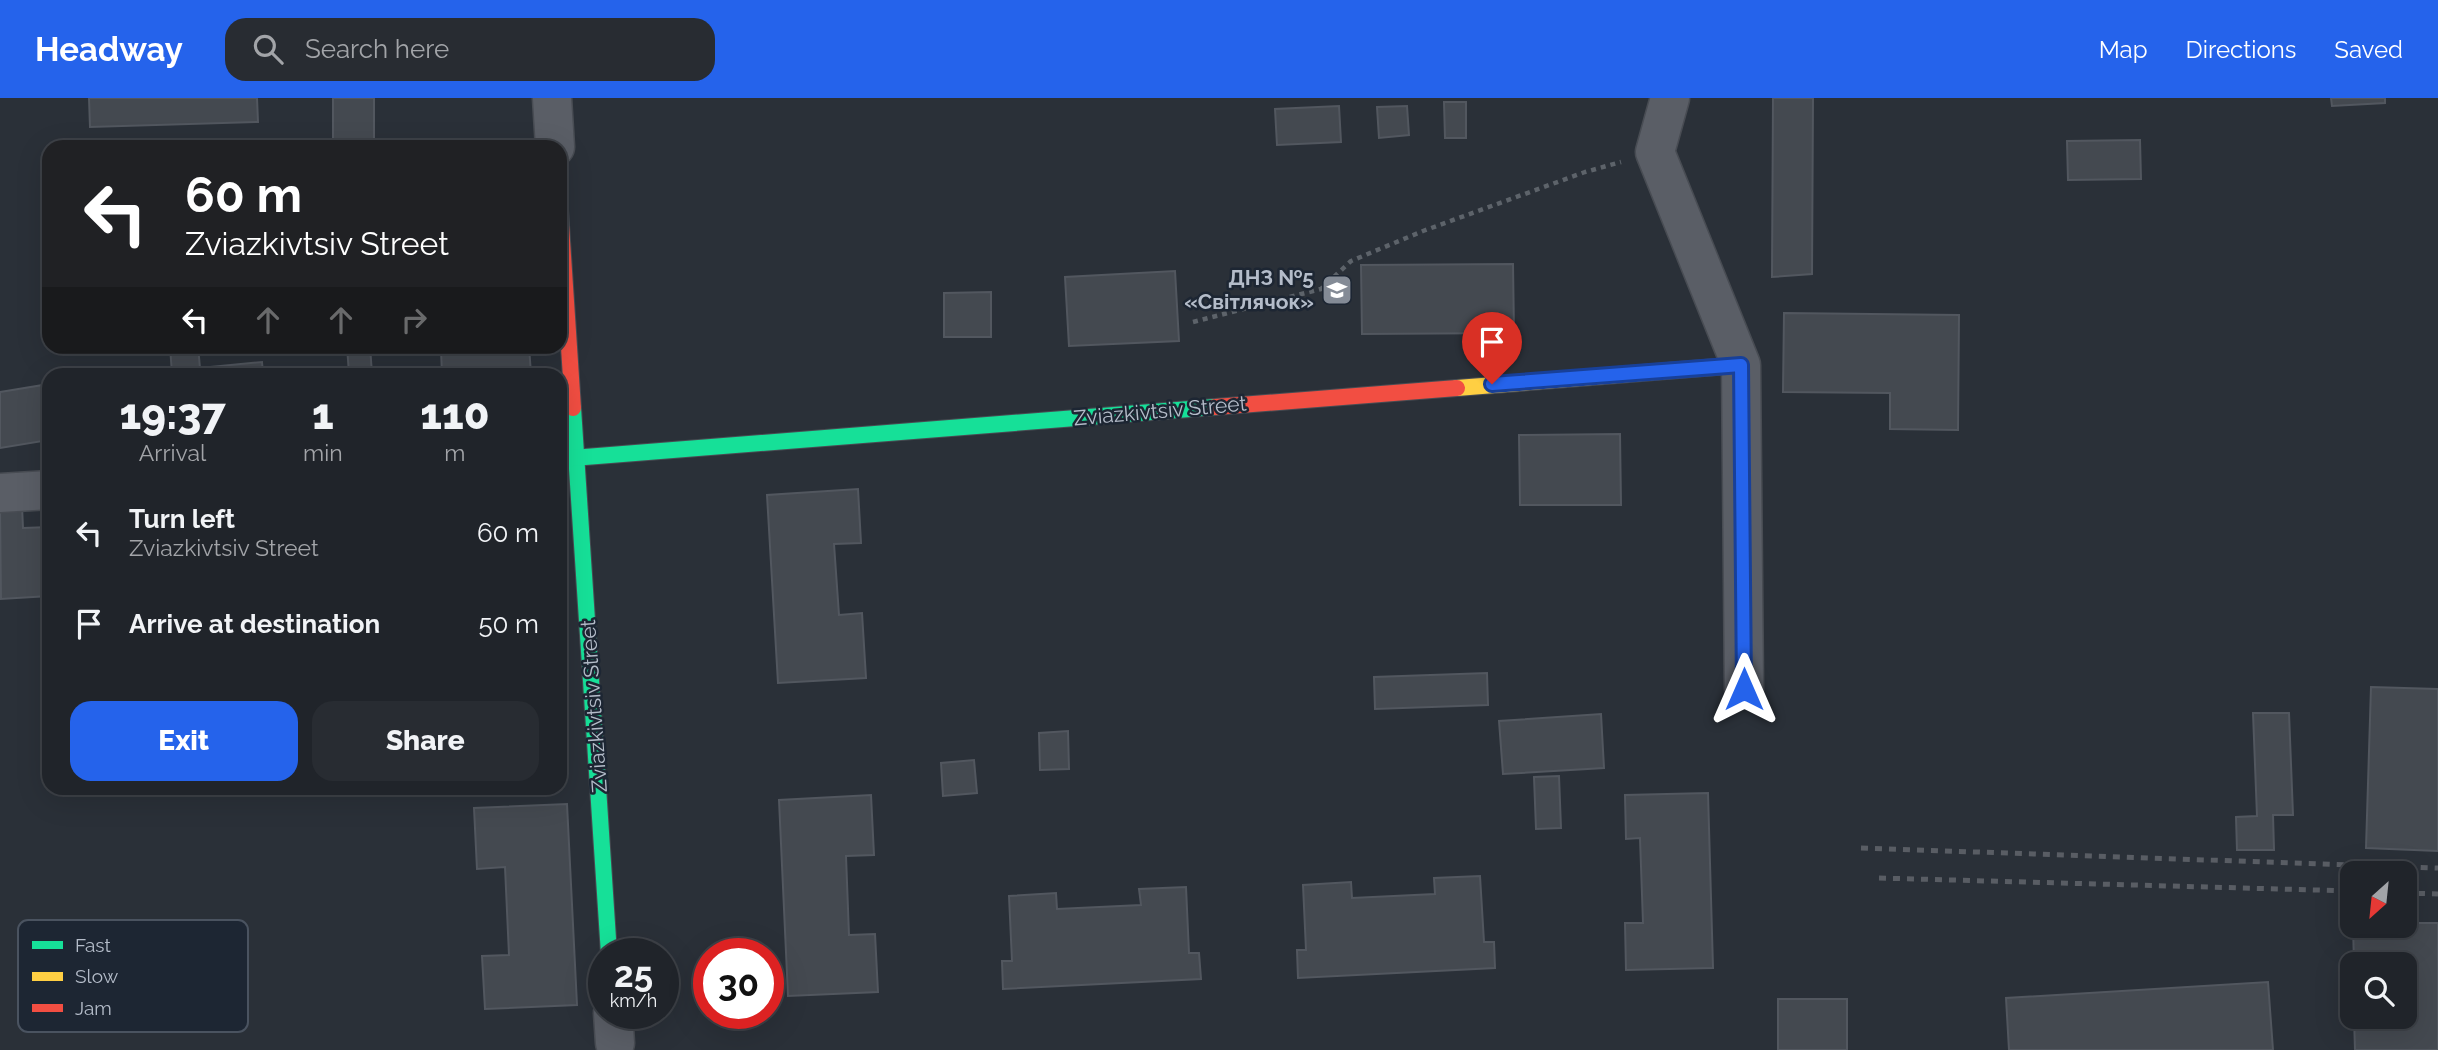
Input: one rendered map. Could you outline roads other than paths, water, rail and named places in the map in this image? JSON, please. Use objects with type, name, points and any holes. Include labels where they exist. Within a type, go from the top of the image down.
[{"type":"street","points":[[552,98],[555,140]]},
{"type":"street","points":[[1670,98],[1656,152],[1741,365],[1744,689]]},
{"type":"street","name":"Zviazkivtsiv Street","points":[[567,306],[608,938]]},
{"type":"street","name":"Zviazkivtsiv Street","points":[[567,458],[1741,365]]},
{"type":"street","points":[[0,493],[42,490]]},
{"type":"railway","points":[[1861,848],[2438,868]]},
{"type":"railway","points":[[1879,878],[2340,891]]},
{"type":"railway","points":[[2417,893],[2438,894]]},
{"type":"place","name":"ДНЗ №5 «Світлячок»","points":[[1337,290]]}]
